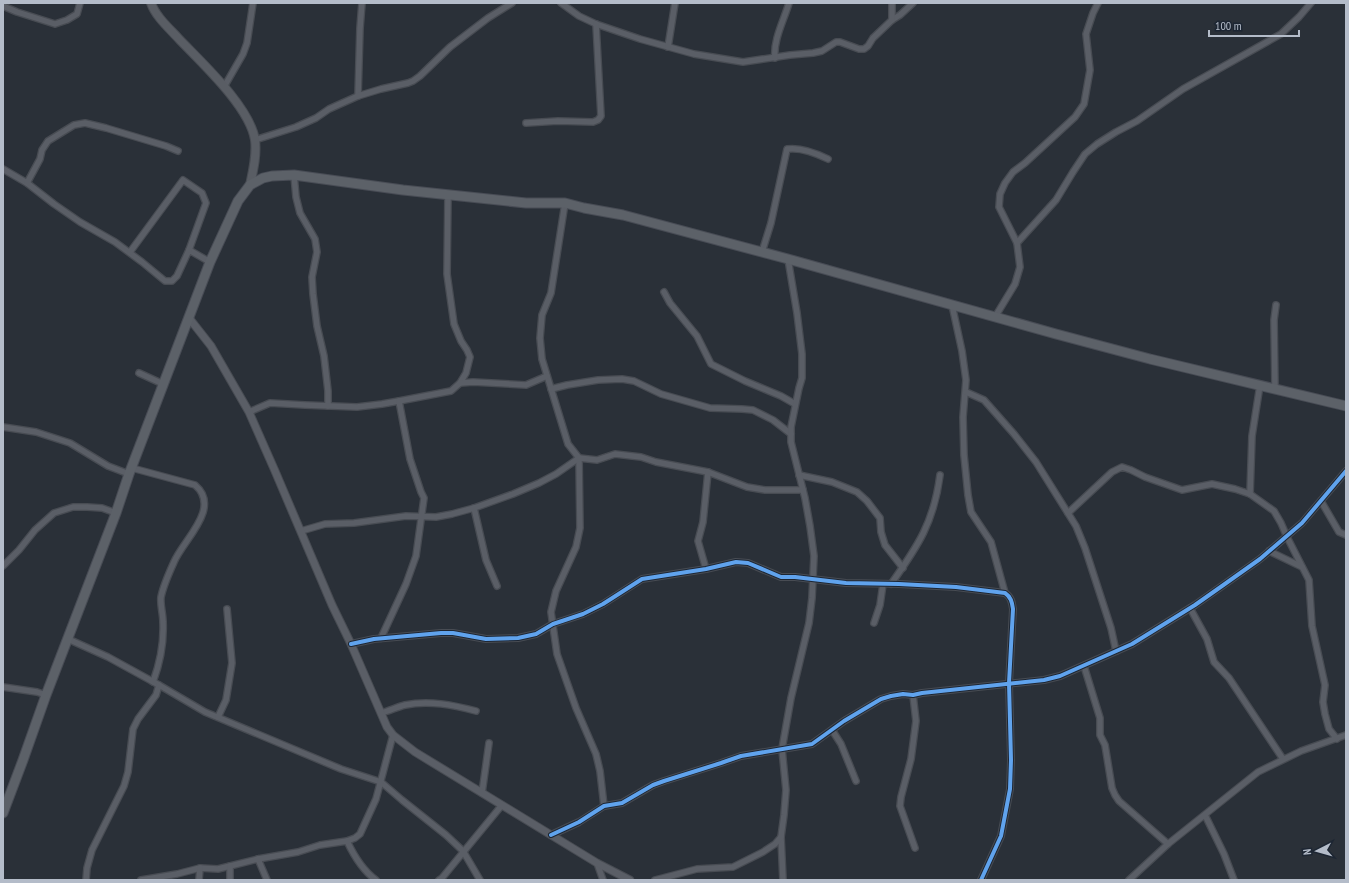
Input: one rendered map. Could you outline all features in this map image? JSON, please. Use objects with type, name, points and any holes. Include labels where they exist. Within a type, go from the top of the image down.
[{"type":"main road","points":[[151,3],[163,22],[224,87],[244,112],[252,128],[255,140],[255,161],[250,185]]},
{"type":"main road","points":[[3,813],[116,513],[130,471],[210,262],[238,201],[250,185],[263,178],[294,175],[526,203],[565,203],[654,222],[1150,359],[1346,406]]},
{"type":"street","points":[[3,6],[55,24],[77,14],[80,3]]},
{"type":"street","points":[[224,87],[243,54],[247,43],[253,3]]},
{"type":"street","points":[[358,96],[362,3]]},
{"type":"street","points":[[255,140],[296,127],[316,118],[329,108],[358,96],[413,81],[450,47],[488,18],[512,3]]},
{"type":"street","points":[[561,3],[579,16],[596,24],[640,39],[694,54],[743,62],[813,54],[822,51],[836,42],[859,49],[864,48],[868,46],[873,38],[892,20],[913,3]]},
{"type":"street","points":[[668,47],[675,3]]},
{"type":"street","points":[[775,58],[774,51],[776,42],[789,3]]},
{"type":"street","points":[[892,3],[892,20]]},
{"type":"street","points":[[995,317],[1015,284],[1019,273],[1020,260],[1018,243],[999,207],[1000,194],[1005,183],[1013,172],[1026,163],[1075,117],[1084,104],[1090,70],[1086,34],[1090,19],[1098,3]]},
{"type":"street","points":[[1018,243],[1056,200],[1086,154],[1097,144],[1116,132],[1137,122],[1183,90],[1280,34],[1299,17],[1311,3]]},
{"type":"street","points":[[526,123],[593,122],[598,120],[601,116],[596,24]]},
{"type":"street","points":[[27,183],[40,159],[42,150],[48,141],[74,125],[85,123],[106,128],[178,151]]},
{"type":"street","points":[[762,252],[771,222],[787,149],[794,148],[817,154],[828,159]]},
{"type":"street","points":[[3,169],[27,183],[74,217],[130,252],[165,281],[172,281],[177,276],[189,250],[206,203],[202,193],[183,180],[130,252]]},
{"type":"street","points":[[294,175],[296,197],[300,214],[315,239],[317,252],[312,277],[313,294],[317,326],[324,356],[328,406]]},
{"type":"street","points":[[249,412],[270,403],[305,406],[357,407],[382,404],[451,391],[460,383],[466,373],[470,357],[454,324],[447,274],[448,194]]},
{"type":"street","points":[[565,203],[551,293],[542,314],[540,338],[542,359],[568,444],[579,458],[580,528],[572,559],[556,590],[551,612],[557,654],[576,708],[596,754],[600,771],[604,806]]},
{"type":"street","points":[[189,250],[210,262]]},
{"type":"street","points":[[782,880],[781,836],[786,790],[782,749],[791,698],[809,623],[814,556],[800,475],[791,442],[791,427],[802,378],[802,354],[788,259]]},
{"type":"street","points":[[664,292],[670,303],[697,336],[711,364],[795,404]]},
{"type":"street","points":[[952,305],[966,380],[963,417],[964,455],[968,495],[972,512],[991,542],[1005,593]]},
{"type":"street","points":[[1275,388],[1274,320],[1276,305]]},
{"type":"street","points":[[189,318],[211,346],[249,412],[332,605],[381,713],[393,735],[415,752],[482,793],[597,863],[630,880]]},
{"type":"street","points":[[139,373],[163,384]]},
{"type":"street","points":[[460,383],[473,382],[526,385],[547,376]]},
{"type":"street","points":[[551,389],[598,380],[622,379],[634,381],[661,394],[710,408],[753,410],[773,420],[791,434]]},
{"type":"street","points":[[1250,494],[1252,436],[1260,385]]},
{"type":"street","points":[[966,392],[984,400],[1014,434],[1036,462],[1076,526],[1085,548],[1111,628],[1116,651]]},
{"type":"street","points":[[381,638],[406,584],[416,556],[424,498],[410,459],[399,401]]},
{"type":"street","points":[[3,427],[36,432],[70,442],[108,466],[194,485],[200,490],[204,500],[204,511],[199,523],[174,560],[161,598],[164,634],[158,668],[153,682]]},
{"type":"street","points":[[301,531],[325,524],[354,523],[406,516],[436,517],[452,514],[474,508],[539,483],[556,474],[579,458],[596,460],[615,454],[640,457],[656,462],[708,472],[747,487],[765,490],[803,490]]},
{"type":"street","points":[[1068,513],[1112,472],[1122,467],[1182,490],[1212,484],[1235,489],[1250,494],[1274,512],[1309,580],[1312,626],[1324,685],[1323,702],[1329,729],[1337,739]]},
{"type":"street","points":[[551,835],[579,822],[604,806],[622,803],[653,785],[664,781],[741,756],[812,744],[857,713],[881,699],[903,694],[913,695],[922,692],[965,689],[1044,680],[1060,676],[1084,666],[1132,644],[1190,608],[1269,551],[1302,523],[1346,471]]},
{"type":"street","points":[[706,569],[698,541],[703,522],[708,472]]},
{"type":"street","points":[[891,584],[921,540],[930,520],[935,503],[940,474]]},
{"type":"street","points":[[800,475],[832,482],[857,492],[867,501],[880,518],[881,532],[885,545],[903,568]]},
{"type":"street","points":[[1321,501],[1339,532],[1346,535]]},
{"type":"street","points":[[3,566],[19,550],[35,530],[54,513],[73,507],[88,507],[102,508],[116,513]]},
{"type":"street","points":[[474,508],[486,560],[497,586]]},
{"type":"street","points":[[1269,551],[1302,567]]},
{"type":"street","points":[[351,644],[381,638],[453,633],[486,638],[518,638],[536,634],[552,624],[583,614],[603,604],[642,578],[706,569],[736,562],[748,563],[781,577],[795,577],[846,583],[956,587],[1005,593],[1012,601],[1013,609],[1009,683],[1011,760],[1010,789],[1001,836],[981,880]]},
{"type":"street","points":[[874,623],[880,605],[884,584]]},
{"type":"street","points":[[1190,608],[1207,639],[1214,662],[1229,678],[1283,759]]},
{"type":"street","points":[[218,717],[226,700],[232,663],[227,609]]},
{"type":"street","points":[[68,639],[108,657],[205,712],[341,768],[381,782],[446,835],[463,851],[480,880]]},
{"type":"street","points":[[1084,666],[1100,718],[1100,735],[1105,745],[1112,788],[1115,796],[1168,844]]},
{"type":"street","points":[[86,880],[87,868],[92,850],[124,786],[128,772],[133,729],[138,719],[156,695],[159,685]]},
{"type":"street","points":[[3,687],[37,692],[46,696]]},
{"type":"street","points":[[913,695],[916,721],[912,759],[901,797],[900,806],[915,848]]},
{"type":"street","points":[[381,713],[405,705],[435,703],[476,711]]},
{"type":"street","points":[[832,730],[841,744],[856,781]]},
{"type":"street","points":[[141,880],[177,874],[200,868],[218,869],[355,838],[360,834],[376,799],[393,735]]},
{"type":"street","points":[[1129,880],[1168,844],[1258,772],[1283,759],[1346,735]]},
{"type":"street","points":[[482,793],[489,743]]},
{"type":"street","points":[[439,880],[463,851],[471,844],[502,805]]},
{"type":"street","points":[[1205,815],[1224,854],[1234,880]]},
{"type":"street","points":[[655,880],[697,869],[733,867],[763,852],[774,844],[781,836]]},
{"type":"street","points":[[347,841],[354,858],[376,880]]},
{"type":"street","points":[[258,859],[267,880]]},
{"type":"street","points":[[597,863],[603,880]]},
{"type":"street","points":[[230,866],[230,880]]},
{"type":"street","points":[[199,880],[200,868]]},
{"type":"cycle path","points":[[551,835],[579,822],[604,806],[622,803],[653,785],[664,781],[741,756],[812,744],[844,721],[881,699],[903,694],[913,695],[1044,680],[1060,676],[1132,644],[1195,605],[1260,559],[1302,523],[1346,471]]},
{"type":"cycle path","points":[[351,644],[374,639],[441,633],[453,633],[486,639],[518,638],[536,634],[553,624],[583,614],[603,604],[642,579],[706,569],[736,562],[748,563],[781,577],[795,577],[846,583],[956,587],[1005,593],[1009,596],[1013,609],[1009,683],[1011,760],[1010,789],[1001,836],[981,880]]}]
